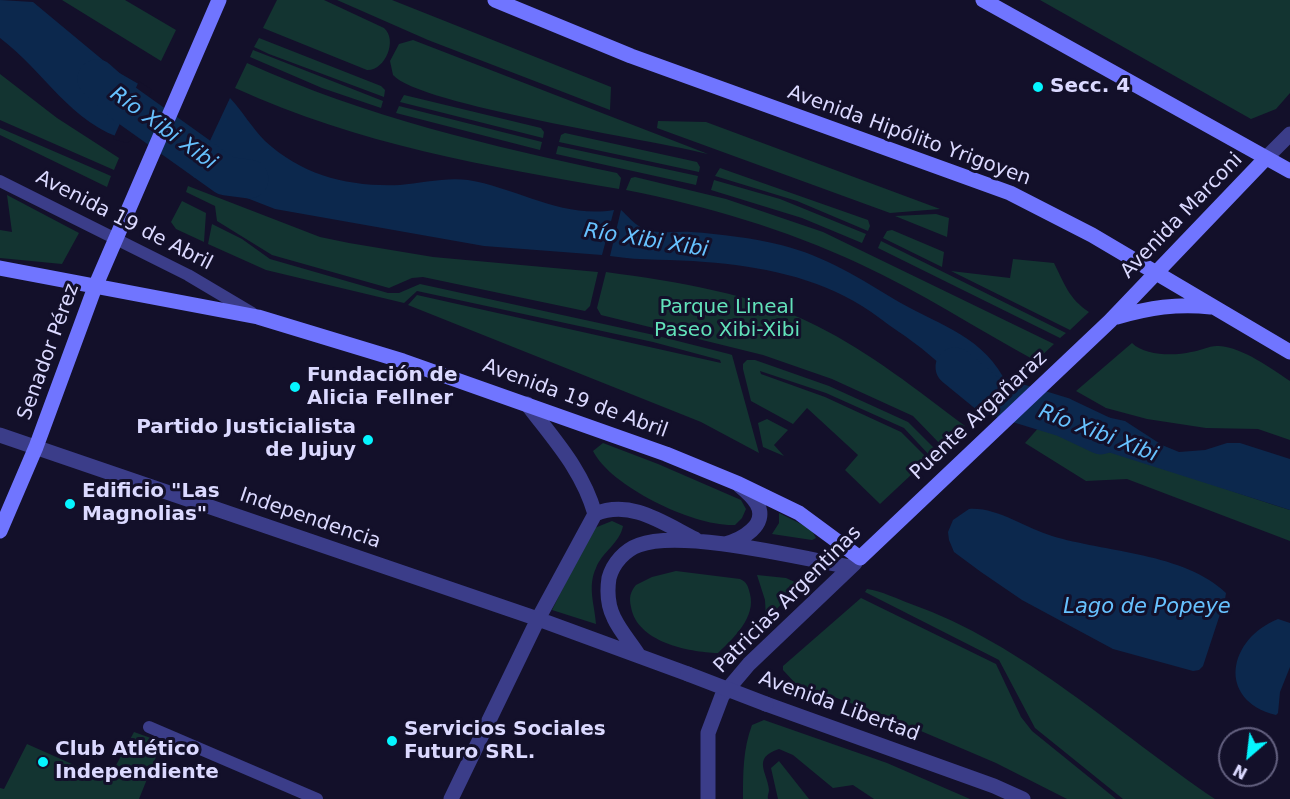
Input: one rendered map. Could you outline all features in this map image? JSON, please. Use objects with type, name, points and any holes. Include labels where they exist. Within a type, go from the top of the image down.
[{"type":"main road","name":"Senador Pérez","points":[[0,531],[36,447],[95,287],[219,0]]},
{"type":"main road","name":"Avenida Hipólito Yrigoyen","points":[[495,0],[631,56],[1010,193],[1159,273],[1290,352]]},
{"type":"main road","points":[[983,0],[1290,171]]},
{"type":"main road","name":"Avenida Marconi","points":[[1109,322],[1159,273],[1266,158]]},
{"type":"main road","name":"Avenida 19 de Abril","points":[[0,268],[258,317],[341,340],[666,454],[739,484],[799,513],[855,562]]},
{"type":"main road","points":[[1109,322],[1166,306],[1186,304],[1218,308]]},
{"type":"main road","name":"Puente Argañaraz","points":[[882,536],[1109,322]]},
{"type":"main road","name":"Patricias Argentinas","points":[[855,562],[882,536]]},
{"type":"street","name":"Avenida Marconi","points":[[1266,158],[1290,134]]},
{"type":"street","points":[[451,799],[538,619],[595,514],[590,495],[571,460],[527,404]]},
{"type":"street","name":"Independencia","points":[[0,435],[538,619]]},
{"type":"street","points":[[722,545],[744,537],[756,524],[760,514],[758,504],[739,484]]},
{"type":"street","points":[[595,514],[619,507],[636,510],[699,541]]},
{"type":"street","points":[[639,656],[610,608],[608,585],[615,563],[638,545],[667,541],[699,541],[855,562]]},
{"type":"street","name":"Patricias Argentinas","points":[[708,799],[708,732],[722,696],[749,664],[855,562]]},
{"type":"street","name":"Avenida Libertad","points":[[538,619],[994,786],[1023,799]]},
{"type":"lane","name":"Avenida 19 de Abril","points":[[0,181],[188,275],[258,317]]},
{"type":"lane","points":[[149,726],[317,799]]},
{"type":"green space","points":[[62,0],[125,0],[176,30],[161,61]]},
{"type":"green space","points":[[277,0],[324,0],[384,28],[390,40],[388,54],[379,66],[367,70],[263,28]]},
{"type":"green space","points":[[337,0],[392,0],[611,87],[610,110],[428,40]]},
{"type":"green space","points":[[1040,0],[1290,0],[1290,93],[1276,109],[1251,119]]},
{"type":"green space","points":[[259,38],[381,86],[385,90],[384,97],[254,47]]},
{"type":"green space","points":[[413,40],[708,154],[540,121],[446,98],[412,86],[393,75],[390,61],[399,44]]},
{"type":"green space","points":[[253,50],[383,101],[381,108],[322,88],[250,57]]},
{"type":"green space","points":[[247,63],[337,99],[429,128],[475,141],[617,173],[621,178],[619,189],[472,162],[329,125],[235,88]]},
{"type":"green space","points":[[0,74],[57,118],[119,158],[114,170],[0,120]]},
{"type":"green space","points":[[404,95],[541,128],[544,132],[543,138],[400,102]]},
{"type":"green space","points":[[399,106],[542,142],[540,150],[396,113]]},
{"type":"green space","points":[[658,121],[706,122],[940,209],[890,213],[657,128]]},
{"type":"green space","points":[[0,128],[111,176],[107,187],[0,135]]},
{"type":"green space","points":[[565,133],[697,162],[700,167],[699,172],[559,142],[561,135]]},
{"type":"green space","points":[[558,146],[698,176],[696,185],[556,154]]},
{"type":"green space","points":[[720,168],[868,220],[870,226],[868,231],[797,201],[715,176]]},
{"type":"green space","name":"Parque Lineal Paseo Xibi-Xibi","points":[[635,177],[726,199],[823,232],[1054,344],[1036,361],[905,286],[832,251],[745,220],[686,203],[626,190],[631,178]]},
{"type":"green space","points":[[714,180],[780,199],[866,234],[862,243],[802,218],[711,190]]},
{"type":"green space","points":[[188,186],[320,237],[433,257],[598,272],[590,306],[585,311],[423,277],[412,278],[389,288],[272,255],[217,221],[215,206],[186,192]]},
{"type":"green space","points":[[7,195],[79,233],[62,264],[0,258],[0,230],[12,232]]},
{"type":"green space","points":[[182,201],[206,213],[204,242],[176,229],[171,222]]},
{"type":"green space","points":[[936,214],[949,218],[947,237],[895,216]]},
{"type":"green space","name":"Parque Lineal Paseo Xibi-Xibi","points":[[212,224],[242,239],[270,259],[388,293],[399,293],[420,284],[654,335],[732,355],[759,453],[701,422],[408,305],[417,295],[721,363],[720,360],[653,342],[417,291],[404,303],[266,270],[208,244]]},
{"type":"green space","points":[[892,230],[944,252],[942,267],[883,238],[887,231]]},
{"type":"green space","points":[[881,241],[1066,333],[1060,338],[878,248]]},
{"type":"green space","points":[[1013,259],[1054,263],[1072,296],[1089,312],[1070,330],[951,271],[1010,278]]},
{"type":"green space","name":"Parque Lineal Paseo Xibi-Xibi","points":[[606,272],[714,290],[767,305],[792,315],[817,326],[875,360],[965,426],[942,446],[913,416],[832,379],[763,355],[601,315],[597,308]]},
{"type":"green space","points":[[1132,343],[1152,353],[1169,354],[1219,346],[1238,350],[1265,365],[1290,381],[1290,440],[1258,429],[1206,428],[1147,419],[1106,408],[1076,391]]},
{"type":"green space","name":"Parque Lineal Paseo Xibi-Xibi","points":[[747,360],[755,360],[829,386],[908,422],[937,451],[931,457],[904,428],[826,393],[760,371],[761,374],[825,397],[901,432],[928,459],[880,504],[845,470],[858,455],[807,408],[793,424],[751,401],[743,369],[743,364]]},
{"type":"green space","points":[[767,419],[788,430],[774,445],[784,456],[763,447],[758,423]]},
{"type":"green space","points":[[1041,425],[1079,442],[1290,510],[1290,541],[1127,479],[1086,481],[1025,443]]},
{"type":"green space","points":[[603,443],[741,500],[746,509],[742,518],[735,525],[698,519],[677,512],[635,491],[603,465],[593,451]]},
{"type":"green space","points":[[779,513],[811,529],[816,538],[812,540],[772,534],[779,523]]},
{"type":"green space","points":[[612,521],[623,526],[593,575],[592,589],[596,624],[552,610],[592,529]]},
{"type":"green space","points":[[676,571],[740,579],[747,585],[751,603],[747,619],[737,634],[718,653],[666,643],[653,637],[635,619],[630,598],[636,585],[652,577]]},
{"type":"green space","points":[[757,575],[786,578],[797,583],[793,592],[766,619],[765,600]]},
{"type":"green space","points":[[867,589],[889,595],[952,621],[992,642],[1068,691],[1215,799],[1123,799],[1035,728],[999,660],[865,592]]},
{"type":"green space","points":[[861,598],[996,664],[1021,717],[1032,731],[1116,799],[1067,799],[996,763],[881,714],[795,683],[783,670],[783,666]]},
{"type":"green space","points":[[764,720],[887,763],[970,799],[874,799],[853,785],[833,788],[793,755],[779,749],[770,753],[763,761],[769,790],[768,799],[743,799],[744,761],[749,734],[752,725]]},
{"type":"green space","name":"Club Atlético Independiente","points":[[134,732],[162,742],[139,799],[0,799],[0,788],[4,789],[27,744],[108,780]]},
{"type":"green space","points":[[779,761],[809,799],[778,799],[771,768]]},
{"type":"water","points":[[0,0],[33,2],[116,71],[149,90],[127,140],[90,122],[0,38]]},
{"type":"water","points":[[230,98],[265,141],[295,163],[328,177],[381,185],[460,179],[486,184],[558,207],[595,212],[614,210],[602,255],[484,246],[275,209],[193,177]]},
{"type":"water","points":[[621,210],[636,224],[648,230],[702,233],[759,240],[813,255],[857,277],[975,344],[998,369],[1008,386],[980,412],[954,378],[910,340],[862,306],[826,287],[806,280],[746,266],[610,256]]},
{"type":"water","points":[[1060,407],[1125,421],[1162,445],[1179,452],[1205,450],[1227,443],[1240,443],[1290,459],[1290,510],[1064,438],[1041,425]]},
{"type":"water","name":"Lago de Popeye","points":[[969,509],[990,511],[1052,536],[1167,562],[1189,569],[1209,580],[1226,593],[1203,666],[1193,671],[1113,649],[1022,600],[954,552],[948,532],[953,520]]},
{"type":"water","name":"Lago de Popeye","points":[[1278,619],[1290,623],[1290,667],[1280,692],[1276,715],[1257,707],[1244,696],[1237,683],[1236,669],[1240,654],[1248,640],[1261,628]]},
{"type":"pier","points":[[139,81],[152,90],[130,141],[127,143],[113,139]]},
{"type":"waterway","name":"Río Xibi Xibi","points":[[97,79],[125,104],[226,176],[249,179]]},
{"type":"waterway","name":"Río Xibi Xibi","points":[[955,367],[988,394],[1063,417],[1101,435]]},
{"type":"place","name":"Secc. 4","points":[[1038,87]]},
{"type":"place","name":"Fundación de Alicia Fellner","points":[[295,387]]},
{"type":"place","name":"Partido Justicialista de Jujuy","points":[[368,440]]},
{"type":"place","name":"Edificio \"Las Magnolias\"","points":[[70,504]]},
{"type":"place","name":"Servicios Sociales Futuro SRL.","points":[[392,741]]},
{"type":"place","name":"Club Atlético Independiente","points":[[43,762]]}]
